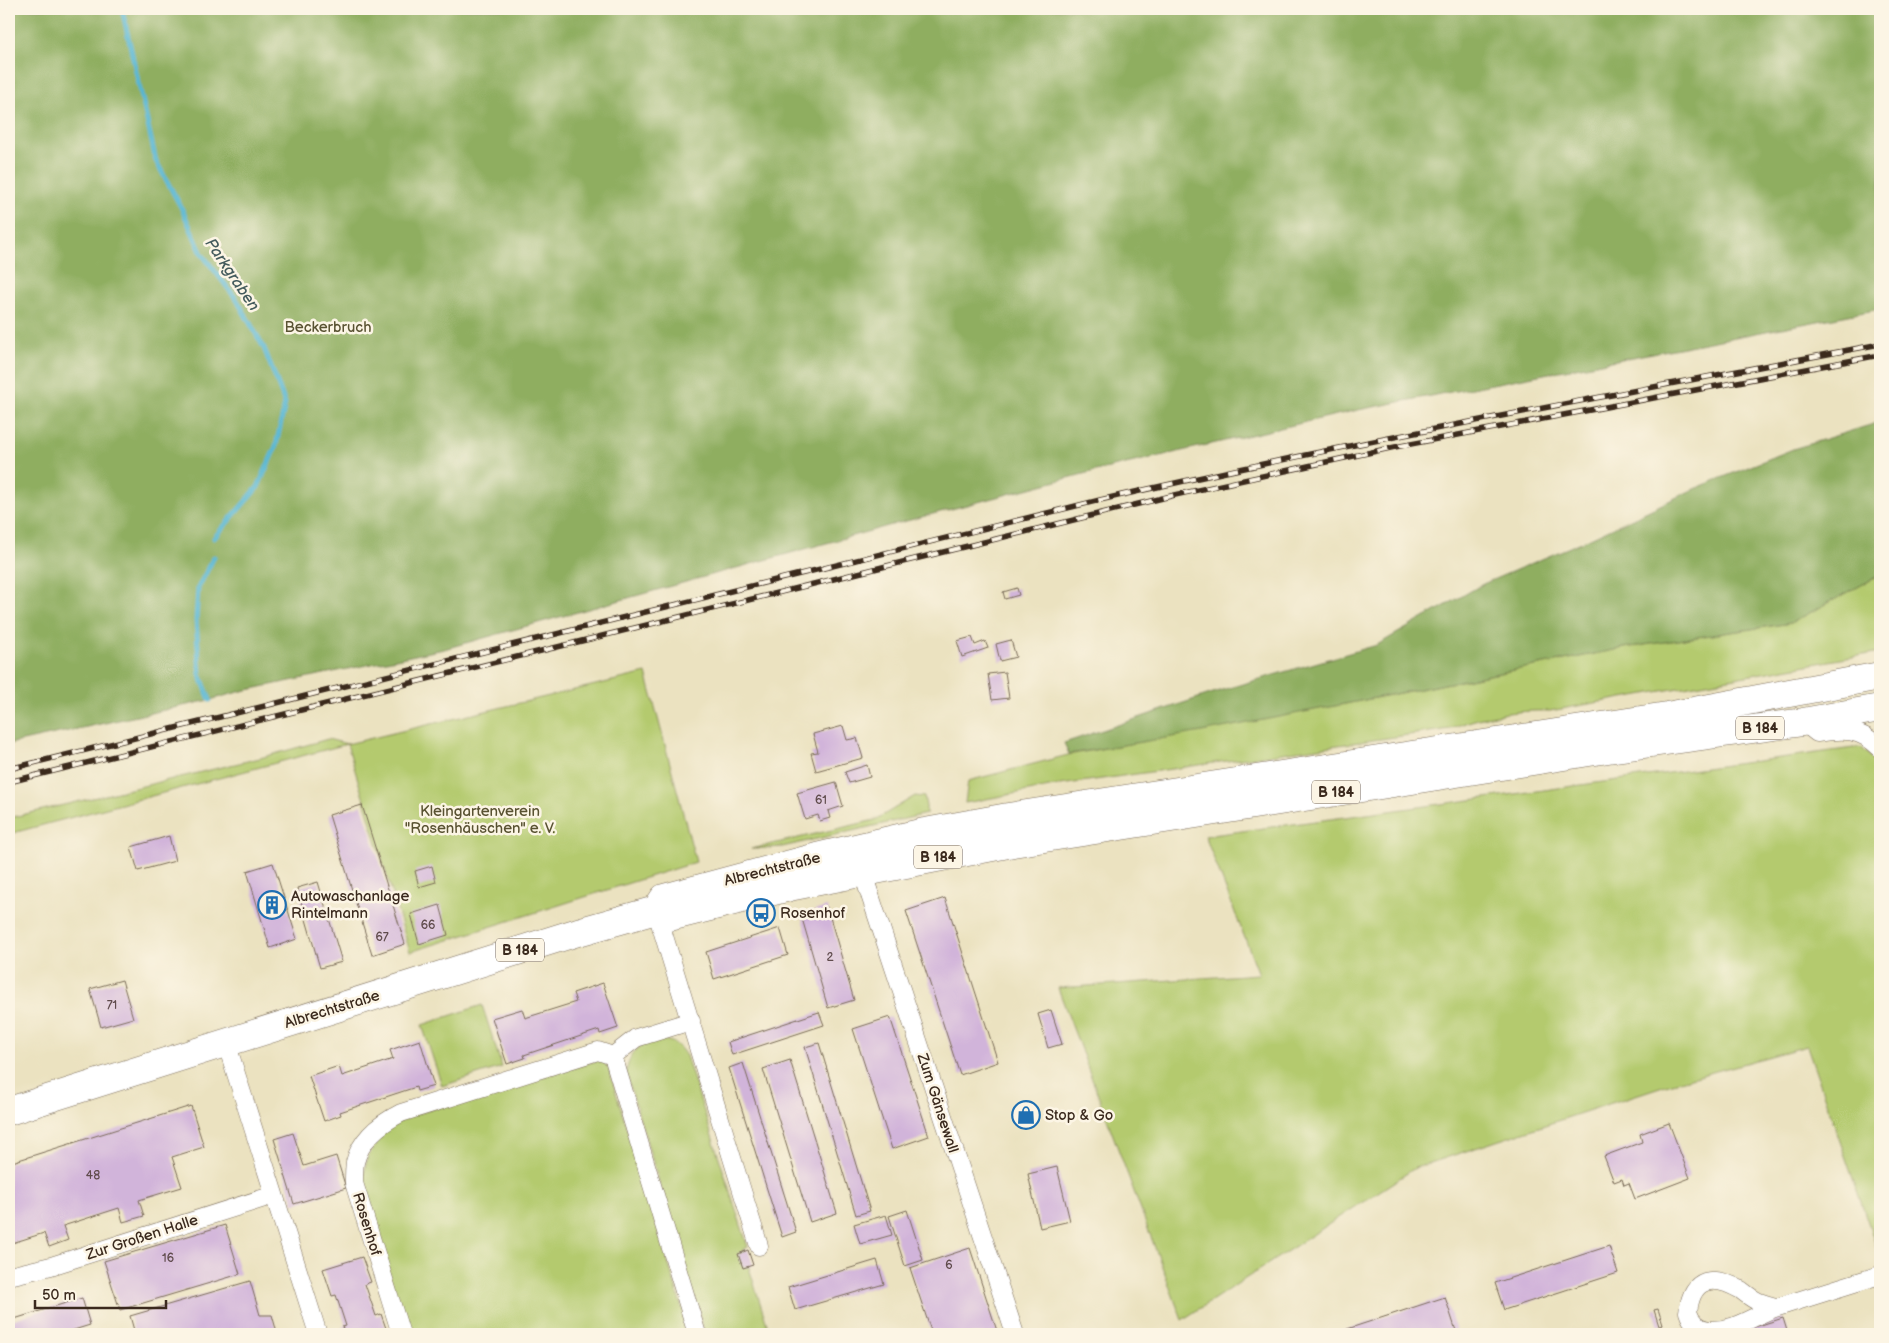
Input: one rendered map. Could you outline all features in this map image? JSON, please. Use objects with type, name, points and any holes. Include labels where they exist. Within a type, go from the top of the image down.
[{"type":"main road","name":"Albrechtstraße","points":[[9,1111],[578,932],[656,910],[664,898],[808,859],[943,829],[1084,804],[1667,716],[1880,676]]},
{"type":"main road","name":"B 184","points":[[864,871],[1096,829],[1803,722],[1880,708]]},
{"type":"main road","name":"Albrechtstraße","points":[[656,910],[670,917],[794,886],[864,871]]},
{"type":"street","points":[[1803,722],[1817,733],[1839,730],[1854,731],[1880,748]]},
{"type":"street","name":"Zum Gänsewall","points":[[864,871],[867,886],[1015,1334]]},
{"type":"street","points":[[656,910],[759,1246]]},
{"type":"street","points":[[691,1021],[636,1038],[613,1056],[697,1334]]},
{"type":"street","points":[[226,1042],[318,1334]]},
{"type":"street","name":"Rosenhof","points":[[401,1334],[354,1182],[355,1162],[362,1146],[373,1131],[401,1113],[485,1086],[598,1051],[613,1056]]},
{"type":"street","name":"Zur Großen Halle","points":[[9,1276],[51,1266],[274,1195]]},
{"type":"street","points":[[1776,1308],[1880,1275]]},
{"type":"green space","name":"Beckerbruch","points":[[9,9],[1880,9],[1880,309],[1358,410],[1087,473],[444,649],[242,691],[210,700],[9,744]]},
{"type":"green space","points":[[1880,422],[1880,575],[1791,623],[1624,648],[1202,732],[1069,754],[1064,743],[1222,690],[1377,645],[1483,584],[1584,541],[1694,489],[1793,449]]},
{"type":"green space","points":[[1880,575],[1880,652],[1550,711],[1524,711],[1499,714],[1474,720],[1450,729],[1060,785],[965,803],[968,781],[1068,755],[1340,705],[1624,648],[1791,623]]},
{"type":"green space","name":"Kleingartenverein \"Rosenhäuschen\" e. V.","points":[[646,673],[696,862],[410,952],[347,744]]},
{"type":"green space","points":[[328,739],[347,744],[9,834],[9,818],[260,758]]},
{"type":"green space","points":[[1861,747],[1880,767],[1879,1254],[1807,1046],[1669,1084],[1415,1168],[1182,1320],[1058,988],[1259,974],[1205,836]]},
{"type":"green space","points":[[915,796],[924,797],[926,814],[782,847],[751,849],[875,820]]},
{"type":"green space","points":[[482,1005],[502,1067],[442,1086],[422,1025]]},
{"type":"green space","points":[[655,1040],[674,1043],[686,1056],[748,1247],[743,1249],[770,1334],[705,1334],[626,1073],[629,1061],[635,1051]]},
{"type":"green space","points":[[599,1060],[605,1063],[609,1070],[690,1334],[406,1334],[362,1187],[367,1158],[382,1135],[395,1124],[410,1116]]},
{"type":"building","points":[[1017,588],[1019,595],[1005,599],[1003,592]]},
{"type":"building","points":[[972,637],[975,645],[985,641],[988,648],[962,657],[957,641]]},
{"type":"building","points":[[1011,640],[1016,657],[1000,661],[996,644]]},
{"type":"building","points":[[1005,672],[1009,698],[992,700],[988,674]]},
{"type":"building","points":[[843,726],[847,740],[857,738],[863,758],[816,771],[811,753],[818,752],[813,734]]},
{"type":"building","points":[[867,765],[870,777],[849,783],[845,772]]},
{"type":"building","points":[[836,782],[843,806],[828,811],[830,818],[820,821],[818,815],[805,819],[797,793]]},
{"type":"building","points":[[362,805],[405,944],[372,955],[329,815]]},
{"type":"building","points":[[169,836],[175,861],[138,871],[131,847]]},
{"type":"building","name":"Autowaschanlage Rintelmann","points":[[273,863],[297,939],[270,948],[247,871]]},
{"type":"building","points":[[432,866],[436,882],[419,887],[415,871]]},
{"type":"building","points":[[318,882],[342,962],[320,968],[297,888]]},
{"type":"building","points":[[945,898],[998,1062],[960,1075],[906,911]]},
{"type":"building","points":[[440,905],[448,935],[419,944],[411,914]]},
{"type":"building","points":[[827,907],[854,1000],[828,1008],[801,915]]},
{"type":"building","points":[[780,928],[788,955],[714,979],[706,952]]},
{"type":"building","points":[[122,980],[133,1018],[101,1027],[90,989]]},
{"type":"building","points":[[603,983],[618,1028],[600,1034],[599,1030],[524,1055],[525,1058],[507,1064],[492,1018],[522,1009],[525,1018],[576,1002],[573,993]]},
{"type":"building","points":[[1051,1010],[1062,1044],[1048,1048],[1038,1014]]},
{"type":"building","points":[[819,1012],[824,1025],[732,1055],[728,1042]]},
{"type":"building","points":[[890,1017],[929,1136],[892,1149],[853,1029]]},
{"type":"building","points":[[420,1040],[434,1086],[417,1091],[416,1087],[340,1112],[341,1115],[324,1121],[309,1076],[339,1066],[342,1076],[393,1059],[390,1050]]},
{"type":"building","points":[[819,1043],[870,1211],[856,1215],[805,1047]]},
{"type":"building","points":[[790,1060],[837,1213],[810,1222],[763,1069]]},
{"type":"building","points":[[743,1063],[796,1232],[782,1237],[729,1068]]},
{"type":"building","points":[[191,1106],[204,1147],[172,1157],[182,1187],[139,1200],[144,1216],[123,1222],[119,1208],[63,1226],[68,1240],[49,1247],[44,1233],[9,1244],[9,1163]]},
{"type":"building","points":[[1669,1123],[1690,1178],[1635,1199],[1629,1183],[1624,1185],[1622,1179],[1614,1182],[1604,1156],[1642,1142],[1640,1134]]},
{"type":"building","points":[[293,1133],[304,1166],[336,1156],[346,1188],[294,1204],[274,1139]]},
{"type":"building","points":[[1057,1167],[1070,1221],[1040,1228],[1028,1174]]},
{"type":"building","points":[[907,1210],[923,1260],[905,1266],[889,1216]]},
{"type":"building","points":[[886,1215],[892,1235],[860,1244],[854,1224]]},
{"type":"building","points":[[225,1225],[240,1274],[120,1310],[104,1261]]},
{"type":"building","points":[[1609,1246],[1618,1273],[1504,1310],[1495,1283]]},
{"type":"building","points":[[970,1248],[998,1334],[932,1334],[910,1268]]},
{"type":"building","points":[[748,1250],[753,1265],[743,1268],[738,1254]]},
{"type":"building","points":[[362,1257],[371,1282],[365,1284],[376,1316],[381,1314],[388,1334],[345,1334],[342,1327],[346,1326],[336,1295],[332,1296],[323,1269]]},
{"type":"building","points":[[877,1260],[884,1284],[795,1310],[788,1287]]},
{"type":"building","points":[[250,1281],[260,1315],[272,1315],[276,1329],[267,1334],[135,1334],[130,1316]]},
{"type":"building","points":[[1445,1297],[1457,1334],[1332,1334]]},
{"type":"building","points":[[82,1298],[90,1325],[61,1334],[16,1334],[11,1320]]},
{"type":"building","points":[[1658,1309],[1663,1325],[1659,1326],[1654,1310]]},
{"type":"building","points":[[1783,1318],[1788,1334],[1733,1334]]},
{"type":"waterway","name":"Parkgraben","points":[[122,9],[156,161],[181,207],[202,254],[237,300],[264,348],[285,403],[276,446],[258,487],[214,538]]},
{"type":"waterway","name":"Parkgraben","points":[[210,700],[200,674],[196,620],[198,588],[214,557]]},
{"type":"railway","points":[[9,769],[1100,500],[1392,437],[1880,344]]},
{"type":"railway","points":[[9,782],[1175,495],[1395,447],[1880,355]]},
{"type":"place","name":"Autowaschanlage Rintelmann","points":[[272,905]]},
{"type":"place","name":"Rosenhof","points":[[761,913]]},
{"type":"place","name":"Stop & Go","points":[[1026,1115]]}]
